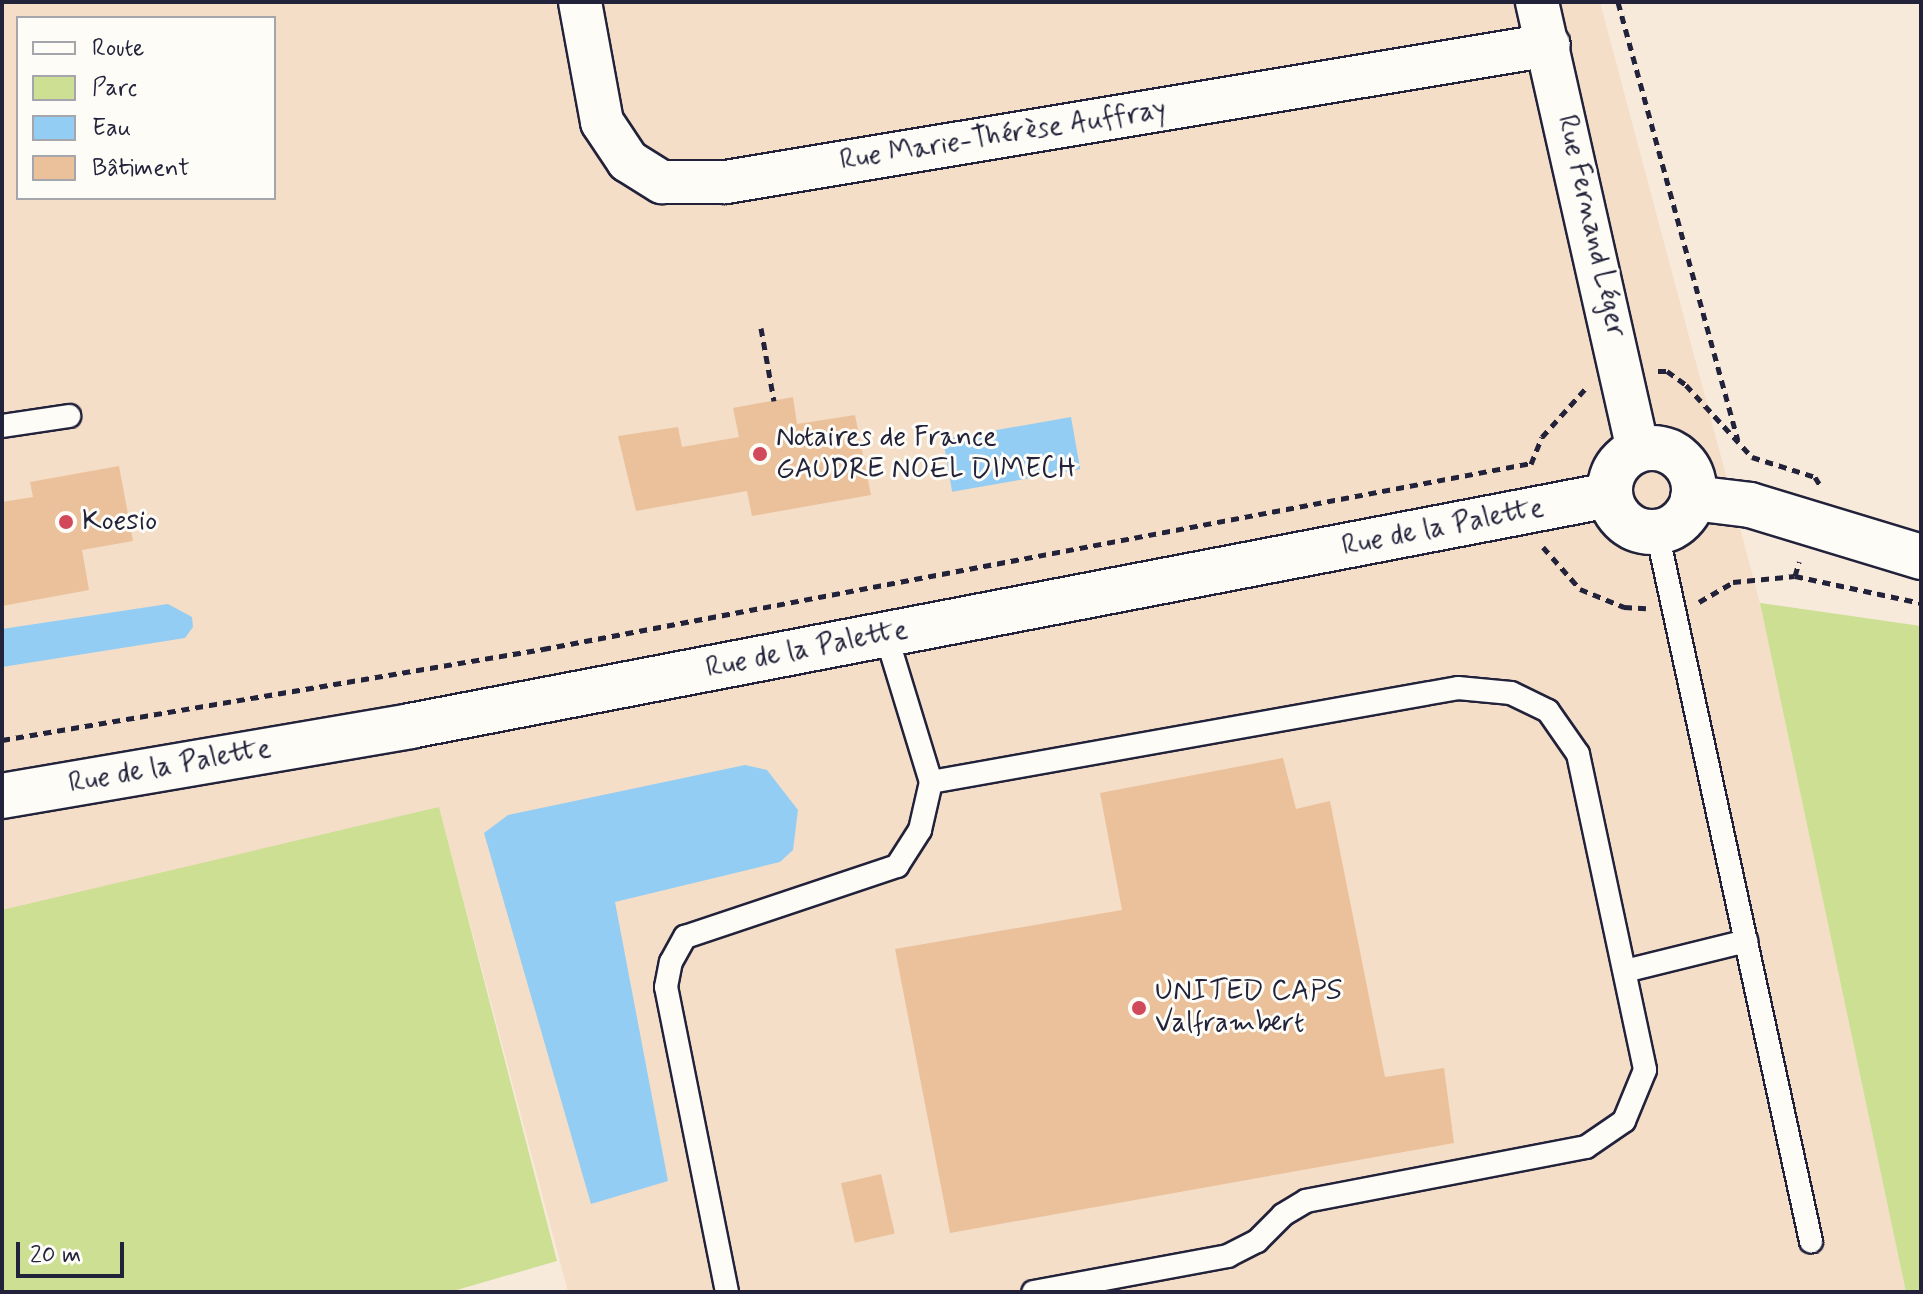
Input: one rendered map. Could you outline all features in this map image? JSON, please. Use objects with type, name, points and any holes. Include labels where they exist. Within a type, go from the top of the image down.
[{"type":"street","name":"Rue Marie-Thérèse Auffray","points":[[580,2],[602,122],[628,161],[662,182],[726,182],[1549,45]]},
{"type":"street","name":"Rue Fernand Léger","points":[[1537,2],[1638,450]]},
{"type":"street","points":[[1653,448],[1679,458],[1693,483],[1693,498],[1681,520],[1657,532],[1632,527],[1621,519],[1610,495],[1616,468],[1638,450],[1653,448]]},
{"type":"street","name":"Rue de la Palette","points":[[2,796],[410,726],[1610,495]]},
{"type":"street","points":[[1693,498],[1750,505],[1921,557]]},
{"type":"lane","points":[[2,426],[69,416]]},
{"type":"lane","points":[[1657,532],[1811,1241]]},
{"type":"lane","points":[[727,1292],[666,987],[671,962],[685,937],[897,866],[920,830],[931,782],[886,635]]},
{"type":"lane","points":[[931,782],[1458,688],[1511,693],[1548,711],[1578,754],[1645,1070],[1624,1121],[1586,1147],[1306,1201],[1283,1215],[1257,1241],[1228,1256],[1033,1292]]},
{"type":"lane","points":[[1625,971],[1746,941]]},
{"type":"path","points":[[1618,2],[1721,394],[1740,444]]},
{"type":"path","points":[[761,328],[774,401]]},
{"type":"path","points":[[2,740],[543,649],[1531,463]]},
{"type":"path","points":[[1522,514],[1549,556],[1580,589],[1624,607],[1674,607],[1700,602],[1733,582],[1795,576],[1921,603]]},
{"type":"shaded area","points":[[2,2],[1600,2],[1760,603],[1906,1292],[568,1292],[439,807],[2,922]]},
{"type":"green space","points":[[1760,603],[1921,626],[1921,1292],[1906,1292]]},
{"type":"green space","points":[[439,807],[557,1261],[450,1292],[2,1292],[2,910]]},
{"type":"water","points":[[1071,417],[1080,469],[952,492],[943,440]]},
{"type":"water","points":[[168,604],[192,617],[193,627],[185,638],[2,667],[2,629]]},
{"type":"water","points":[[745,765],[767,770],[798,810],[793,850],[780,862],[615,902],[668,1181],[591,1204],[484,833],[508,815]]},
{"type":"building","points":[[793,397],[797,424],[855,415],[871,495],[752,516],[747,491],[636,511],[618,436],[678,427],[682,447],[739,437],[733,408]]},
{"type":"building","name":"Koesio","points":[[119,466],[133,541],[82,550],[89,590],[2,606],[2,502],[33,497],[30,482]]},
{"type":"building","name":"UNITED CAPS Valframbert","points":[[1283,758],[1296,809],[1330,801],[1385,1077],[1444,1068],[1454,1143],[950,1233],[895,949],[1122,910],[1100,793]]},
{"type":"building","points":[[881,1174],[895,1233],[855,1243],[841,1183]]},
{"type":"place","name":"Notaires de France GAUDRE NOEL DIMECH","points":[[760,454]]},
{"type":"place","name":"Koesio","points":[[66,522]]},
{"type":"place","name":"UNITED CAPS Valframbert","points":[[1139,1008]]}]
